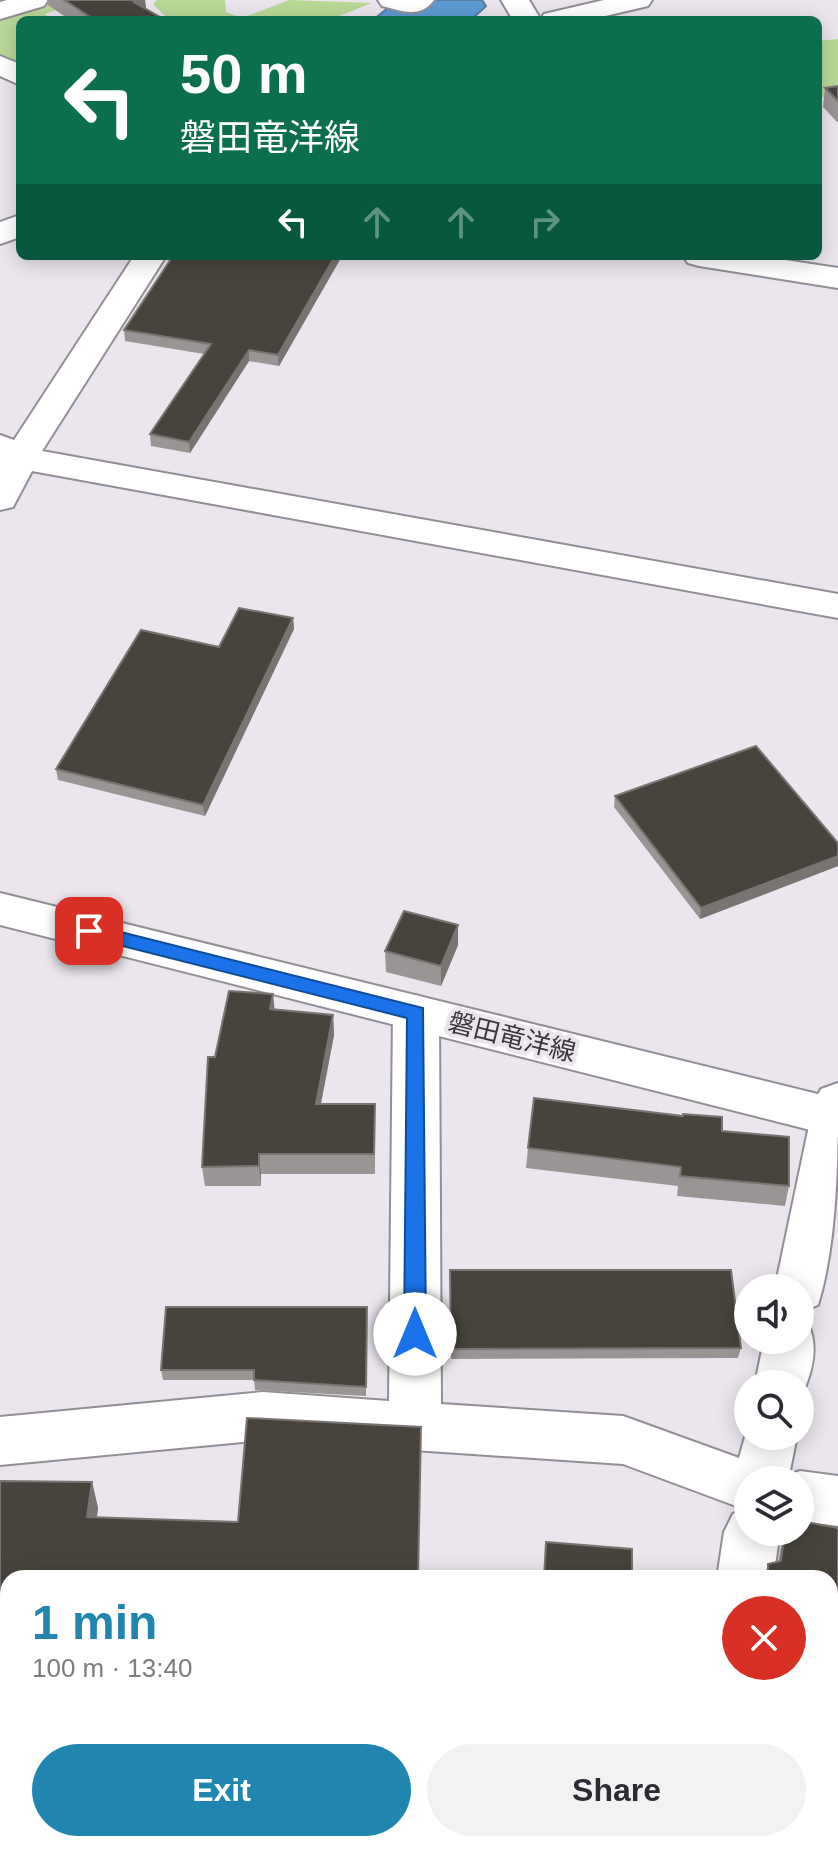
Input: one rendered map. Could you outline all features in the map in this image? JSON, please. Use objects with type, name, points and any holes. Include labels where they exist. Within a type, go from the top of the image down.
[{"type":"street","points":[[0,11],[34,0]]},
{"type":"street","points":[[392,0],[415,5],[420,0]]},
{"type":"street","points":[[571,16],[638,0]]},
{"type":"street","points":[[0,499],[10,452],[147,260]]},
{"type":"street","points":[[724,260],[838,278]]},
{"type":"street","points":[[10,452],[838,606]]},
{"type":"street","name":"磐田竜洋線","points":[[0,909],[416,1013],[837,1113]]},
{"type":"street","points":[[415,1426],[416,1013]]},
{"type":"street","points":[[803,1274],[837,1113]]},
{"type":"street","points":[[0,1441],[263,1416],[623,1440],[734,1481]]},
{"type":"street","points":[[814,1498],[838,1501]]},
{"type":"street","points":[[746,1570],[750,1546]]},
{"type":"green space","points":[[50,0],[65,7],[45,14],[48,16],[16,16],[16,66],[0,57],[0,2]]},
{"type":"green space","points":[[157,0],[225,0],[226,12],[237,16],[165,16],[153,4]]},
{"type":"green space","points":[[289,0],[372,3],[339,16],[247,16]]},
{"type":"green space","points":[[838,39],[838,95],[822,97],[822,41]]},
{"type":"water","points":[[482,0],[486,6],[475,16],[378,16],[393,4]]},
{"type":"building","points":[[64,0],[141,0],[134,2],[158,16],[89,16]]},
{"type":"building","points":[[838,86],[838,101],[825,88]]},
{"type":"building","points":[[170,260],[333,260],[278,355],[249,350],[189,442],[150,434],[211,344],[124,330]]},
{"type":"building","points":[[239,608],[293,618],[203,805],[56,769],[141,630],[219,647]]},
{"type":"building","points":[[756,746],[838,843],[838,856],[701,908],[615,796]]},
{"type":"building","points":[[404,911],[458,925],[441,966],[385,951]]},
{"type":"building","points":[[229,991],[273,994],[270,1009],[333,1015],[316,1104],[375,1104],[374,1154],[259,1154],[259,1166],[202,1167],[208,1057],[215,1057]]},
{"type":"building","points":[[534,1098],[683,1116],[722,1117],[722,1131],[789,1137],[789,1186],[680,1176],[681,1167],[528,1148]]},
{"type":"building","points":[[450,1270],[731,1270],[734,1348],[451,1349]]},
{"type":"building","points":[[166,1307],[367,1307],[366,1387],[254,1380],[254,1370],[161,1370]]},
{"type":"building","points":[[247,1418],[421,1427],[418,1570],[0,1570],[0,1481],[92,1482],[87,1517],[238,1522]]},
{"type":"building","points":[[814,1524],[838,1528],[838,1570],[768,1570],[768,1564],[781,1561],[783,1546],[814,1546]]},
{"type":"building","points":[[546,1542],[632,1549],[632,1570],[544,1570]]},
{"type":"route","points":[[89,931],[416,1013],[415,1334]]}]
